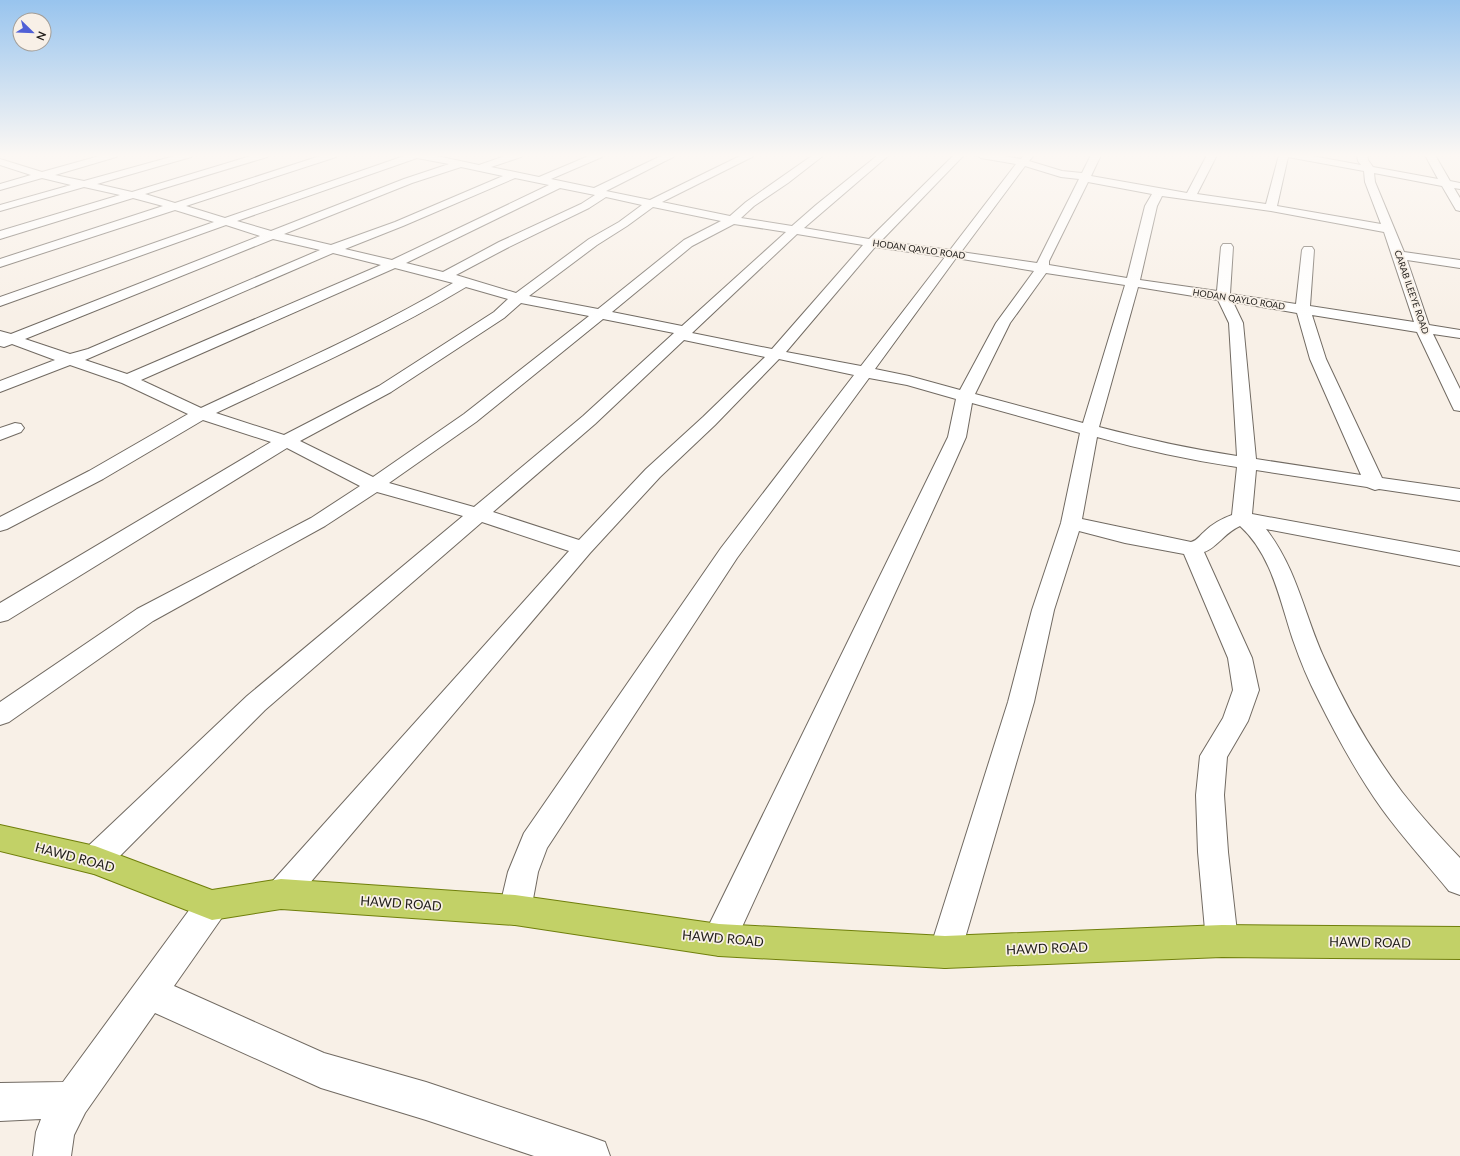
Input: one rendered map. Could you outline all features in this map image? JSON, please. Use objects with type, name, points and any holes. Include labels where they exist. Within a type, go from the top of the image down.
[{"type":"main road","name":"HAWD ROAD","points":[[0,838],[95,860],[212,905],[281,894],[515,910],[719,940],[945,952],[1222,941],[1460,943]]},
{"type":"street","points":[[0,234],[83,209]]},
{"type":"street","points":[[0,263],[167,209]]},
{"type":"street","points":[[186,209],[274,235],[445,276],[518,298],[601,314],[864,374],[909,382],[1135,442],[1247,464],[1375,484],[1460,495]]},
{"type":"street","points":[[0,302],[66,277],[265,209]]},
{"type":"street","points":[[3,339],[339,209]]},
{"type":"street","points":[[0,387],[45,368],[93,352],[333,249],[434,209]]},
{"type":"street","points":[[128,380],[394,264],[510,209]]},
{"type":"street","points":[[445,276],[503,245],[578,209]]},
{"type":"street","points":[[0,614],[286,441],[385,389],[499,315],[518,298],[593,242],[623,224],[643,209]]},
{"type":"street","name":"HODAN QAYLO ROAD","points":[[675,209],[732,220],[872,243],[953,254],[1460,334]]},
{"type":"street","points":[[0,715],[145,615],[318,522],[374,485],[470,418],[688,243],[732,220],[744,209]]},
{"type":"street","points":[[95,860],[256,703],[589,420],[818,209]]},
{"type":"street","points":[[281,894],[583,548],[653,473],[709,421],[776,354],[872,243],[906,209]]},
{"type":"street","points":[[515,910],[523,872],[534,842],[729,553],[988,209]]},
{"type":"street","points":[[719,940],[941,473],[957,437],[965,396],[1003,324],[1043,268],[1043,261],[1069,209]]},
{"type":"street","points":[[945,952],[1021,702],[1043,610],[1071,523],[1090,429],[1133,282],[1150,209]]},
{"type":"street","points":[[1276,209],[1389,229]]},
{"type":"street","name":"CARAB ILEEYE ROAD","points":[[1381,209],[1399,255],[1423,328],[1460,406]]},
{"type":"street","points":[[1227,247],[1223,296],[1236,323],[1247,464],[1242,518]]},
{"type":"street","points":[[1308,250],[1303,309],[1318,359],[1375,484]]},
{"type":"street","points":[[1399,255],[1460,264]]},
{"type":"street","points":[[0,525],[96,475],[201,414],[349,345],[429,303],[464,282]]},
{"type":"street","points":[[3,339],[128,380],[201,414],[286,441],[374,485],[478,514],[583,548]]},
{"type":"street","points":[[1071,523],[1125,536],[1192,549],[1204,545],[1210,537],[1225,525],[1242,518],[1460,559]]},
{"type":"street","points":[[1242,518],[1253,525],[1260,533],[1272,553],[1286,585],[1311,656],[1332,702],[1360,751],[1388,794],[1415,829],[1460,881]]},
{"type":"street","points":[[1192,549],[1240,658],[1246,690],[1235,721],[1214,756],[1210,795],[1213,852],[1222,941]]},
{"type":"street","points":[[52,1156],[55,1132],[72,1100],[212,905]]},
{"type":"street","points":[[149,992],[321,1070],[426,1101],[591,1156]]},
{"type":"street","points":[[0,1102],[72,1100]]}]
